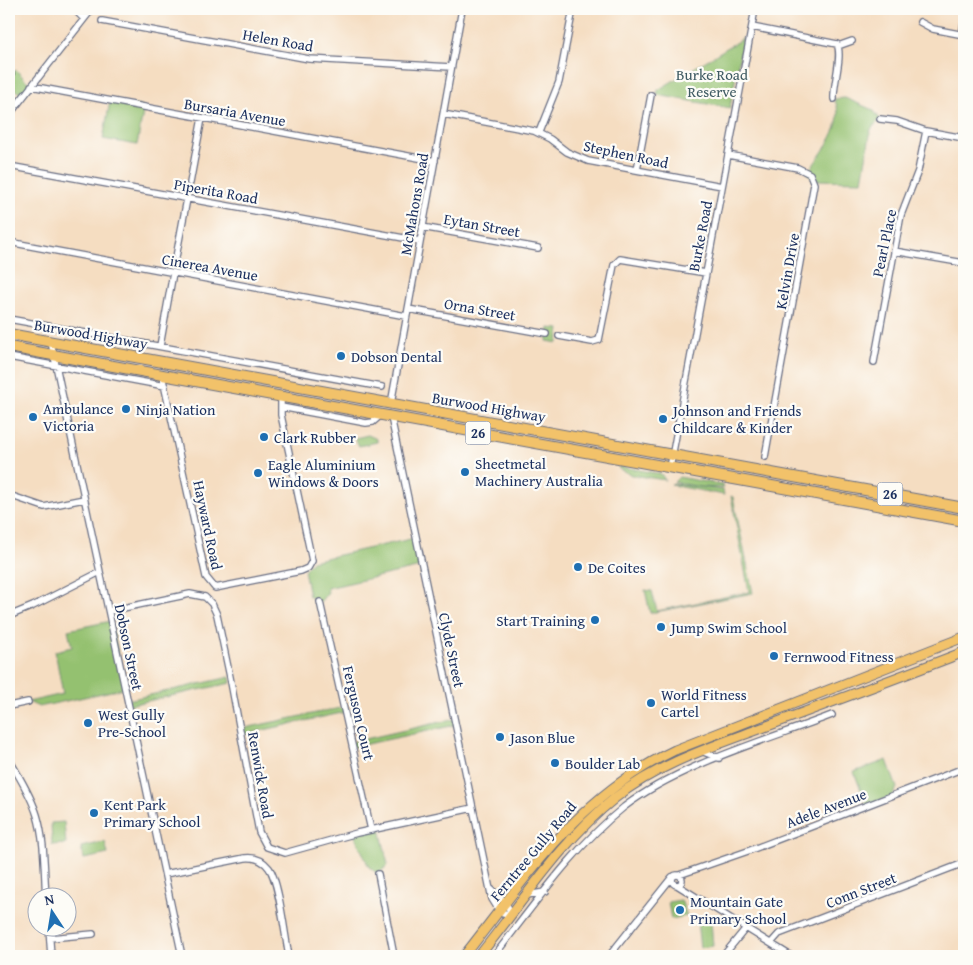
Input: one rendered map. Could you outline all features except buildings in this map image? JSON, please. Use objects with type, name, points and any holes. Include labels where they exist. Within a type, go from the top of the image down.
[{"type":"highway","name":"Burwood Highway","points":[[9,334],[964,508]]},
{"type":"highway","name":"Burwood Highway","points":[[9,347],[162,375],[281,402],[386,416],[964,522]]},
{"type":"highway","points":[[386,416],[391,404]]},
{"type":"main road","name":"Ferntree Gully Road","points":[[464,956],[569,827],[620,781],[675,750],[964,637]]},
{"type":"main road","name":"Ferntree Gully Road","points":[[479,956],[571,840],[595,815],[633,785],[701,751],[964,652]]},
{"type":"main road","points":[[781,708],[785,719]]},
{"type":"street","points":[[74,9],[84,18]]},
{"type":"street","points":[[9,115],[92,9]]},
{"type":"street","name":"McMahons Road","points":[[391,404],[462,9]]},
{"type":"street","points":[[539,132],[559,82],[573,9]]},
{"type":"street","name":"Burke Road","points":[[670,468],[755,9]]},
{"type":"street","name":"Helen Road","points":[[102,21],[310,59],[451,67]]},
{"type":"street","points":[[920,22],[933,29],[963,35],[964,23]]},
{"type":"street","points":[[752,27],[832,42],[838,46]]},
{"type":"street","points":[[838,46],[852,40]]},
{"type":"street","points":[[834,99],[833,88],[838,46]]},
{"type":"street","name":"Bursaria Avenue","points":[[31,86],[434,161]]},
{"type":"street","points":[[638,170],[651,95]]},
{"type":"street","name":"Stephen Road","points":[[443,114],[539,132],[575,157],[722,186]]},
{"type":"street","points":[[190,183],[202,118]]},
{"type":"street","points":[[880,119],[897,120],[926,131],[964,138]]},
{"type":"street","name":"Pearl Place","points":[[874,362],[901,214],[918,172],[926,131]]},
{"type":"street","name":"Kelvin Drive","points":[[728,155],[798,168],[810,174],[814,184],[765,457]]},
{"type":"street","name":"Piperita Road","points":[[9,166],[420,241]]},
{"type":"street","points":[[176,257],[187,199]]},
{"type":"street","name":"Eytan Street","points":[[422,227],[538,248]]},
{"type":"street","name":"Cinerea Avenue","points":[[9,242],[406,316]]},
{"type":"street","points":[[894,251],[964,263]]},
{"type":"street","points":[[613,254],[618,260]]},
{"type":"street","points":[[559,336],[600,344],[614,265],[618,260],[626,259],[706,273]]},
{"type":"street","points":[[160,346],[173,273]]},
{"type":"street","name":"Orna Street","points":[[408,309],[547,334]]},
{"type":"street","name":"Burwood Highway","points":[[9,319],[382,387]]},
{"type":"street","name":"Dobson Street","points":[[51,342],[182,956]]},
{"type":"street","points":[[9,357],[164,386]]},
{"type":"street","name":"Hayward Road","points":[[162,375],[206,577],[215,588],[298,572],[306,569],[312,561],[281,402]]},
{"type":"street","name":"Clyde Street","points":[[386,416],[494,905],[500,912]]},
{"type":"street","points":[[9,495],[44,507],[84,499]]},
{"type":"street","points":[[9,616],[38,604],[100,572]]},
{"type":"street","name":"Renwick Road","points":[[109,611],[190,594],[205,597],[212,604],[217,615],[232,683],[259,832],[267,847],[285,853],[371,830],[473,808]]},
{"type":"street","name":"Ferguson Court","points":[[320,602],[371,830]]},
{"type":"street","points":[[9,706],[28,702]]},
{"type":"street","points":[[818,720],[822,705]]},
{"type":"street","points":[[494,956],[545,892],[600,828],[637,798],[666,781],[719,758],[832,715]]},
{"type":"street","points":[[701,751],[719,758]]},
{"type":"street","points":[[9,759],[28,794],[38,819],[42,840],[45,888]]},
{"type":"street","points":[[666,781],[670,765]]},
{"type":"street","name":"Adele Avenue","points":[[609,956],[661,891],[677,880],[964,768]]},
{"type":"street","points":[[165,874],[244,858],[253,858],[262,862],[273,876],[289,956]]},
{"type":"street","name":"Conn Street","points":[[771,943],[779,934],[964,864]]},
{"type":"street","points":[[378,874],[378,884],[394,956]]},
{"type":"street","points":[[677,880],[689,891],[790,956]]},
{"type":"street","points":[[491,889],[506,903],[512,934]]},
{"type":"street","points":[[527,895],[545,892]]},
{"type":"street","points":[[500,912],[510,917]]},
{"type":"street","points":[[723,956],[746,928]]},
{"type":"street","points":[[78,935],[93,934]]},
{"type":"street","points":[[50,938],[51,956]]},
{"type":"green space","name":"Burke Road Reserve","points":[[743,38],[730,108],[657,95],[658,90]]},
{"type":"green space","points":[[16,70],[32,86],[23,97],[9,82],[9,76]]},
{"type":"green space","points":[[845,98],[873,110],[880,119],[871,129],[862,181],[813,180],[808,173],[831,138],[838,118],[834,99]]},
{"type":"green space","points":[[110,101],[144,107],[137,145],[103,139]]},
{"type":"green space","points":[[549,328],[560,329],[558,343],[547,341]]},
{"type":"green space","points":[[368,435],[377,439],[377,442],[359,446],[355,438]]},
{"type":"green space","points":[[618,466],[661,474],[665,480],[632,475],[619,469]]},
{"type":"green space","points":[[679,477],[722,485],[724,488],[700,487],[674,482]]},
{"type":"green space","points":[[671,485],[723,490],[724,495]]},
{"type":"green space","points":[[731,496],[733,497],[753,593],[650,613],[645,590],[652,591],[657,611],[749,592]]},
{"type":"green space","points":[[415,538],[421,567],[327,588],[328,592],[320,602],[309,596],[304,570],[312,561]]},
{"type":"green space","points":[[111,621],[125,688],[39,707],[28,702],[63,694],[55,651],[72,647],[68,630]]},
{"type":"green space","points":[[230,677],[231,683],[129,705],[128,700]]},
{"type":"green space","points":[[345,707],[346,712],[241,735],[240,729]]},
{"type":"green space","points":[[454,719],[456,725],[353,747],[352,742]]},
{"type":"green space","points":[[887,760],[897,788],[892,796],[867,806],[854,772]]},
{"type":"green space","points":[[64,822],[66,844],[52,845],[51,823]]},
{"type":"green space","points":[[380,828],[388,865],[378,874],[369,867],[354,834]]},
{"type":"green space","points":[[105,842],[108,854],[84,859],[81,847]]},
{"type":"green space","points":[[681,900],[687,916],[671,919],[668,902]]},
{"type":"green space","points":[[711,920],[713,946],[700,948],[697,921]]},
{"type":"place","name":"Dobson Dental","points":[[341,356]]},
{"type":"place","name":"Ninja Nation","points":[[126,409]]},
{"type":"place","name":"Ambulance Victoria","points":[[33,417]]},
{"type":"place","name":"Johnson and Friends Childcare & Kinder","points":[[663,419]]},
{"type":"place","name":"Clark Rubber","points":[[264,437]]},
{"type":"place","name":"Sheetmetal Machinery Australia","points":[[465,472]]},
{"type":"place","name":"Eagle Aluminium Windows & Doors","points":[[258,473]]},
{"type":"place","name":"De Coites","points":[[578,567]]},
{"type":"place","name":"Start Training","points":[[595,620]]},
{"type":"place","name":"Jump Swim School","points":[[661,627]]},
{"type":"place","name":"Fernwood Fitness","points":[[774,656]]},
{"type":"place","name":"World Fitness Cartel","points":[[651,703]]},
{"type":"place","name":"West Gully Pre-School","points":[[88,723]]},
{"type":"place","name":"Jason Blue","points":[[500,737]]},
{"type":"place","name":"Boulder Lab","points":[[555,763]]},
{"type":"place","name":"Kent Park Primary School","points":[[94,813]]},
{"type":"place","name":"Mountain Gate Primary School","points":[[680,910]]}]
